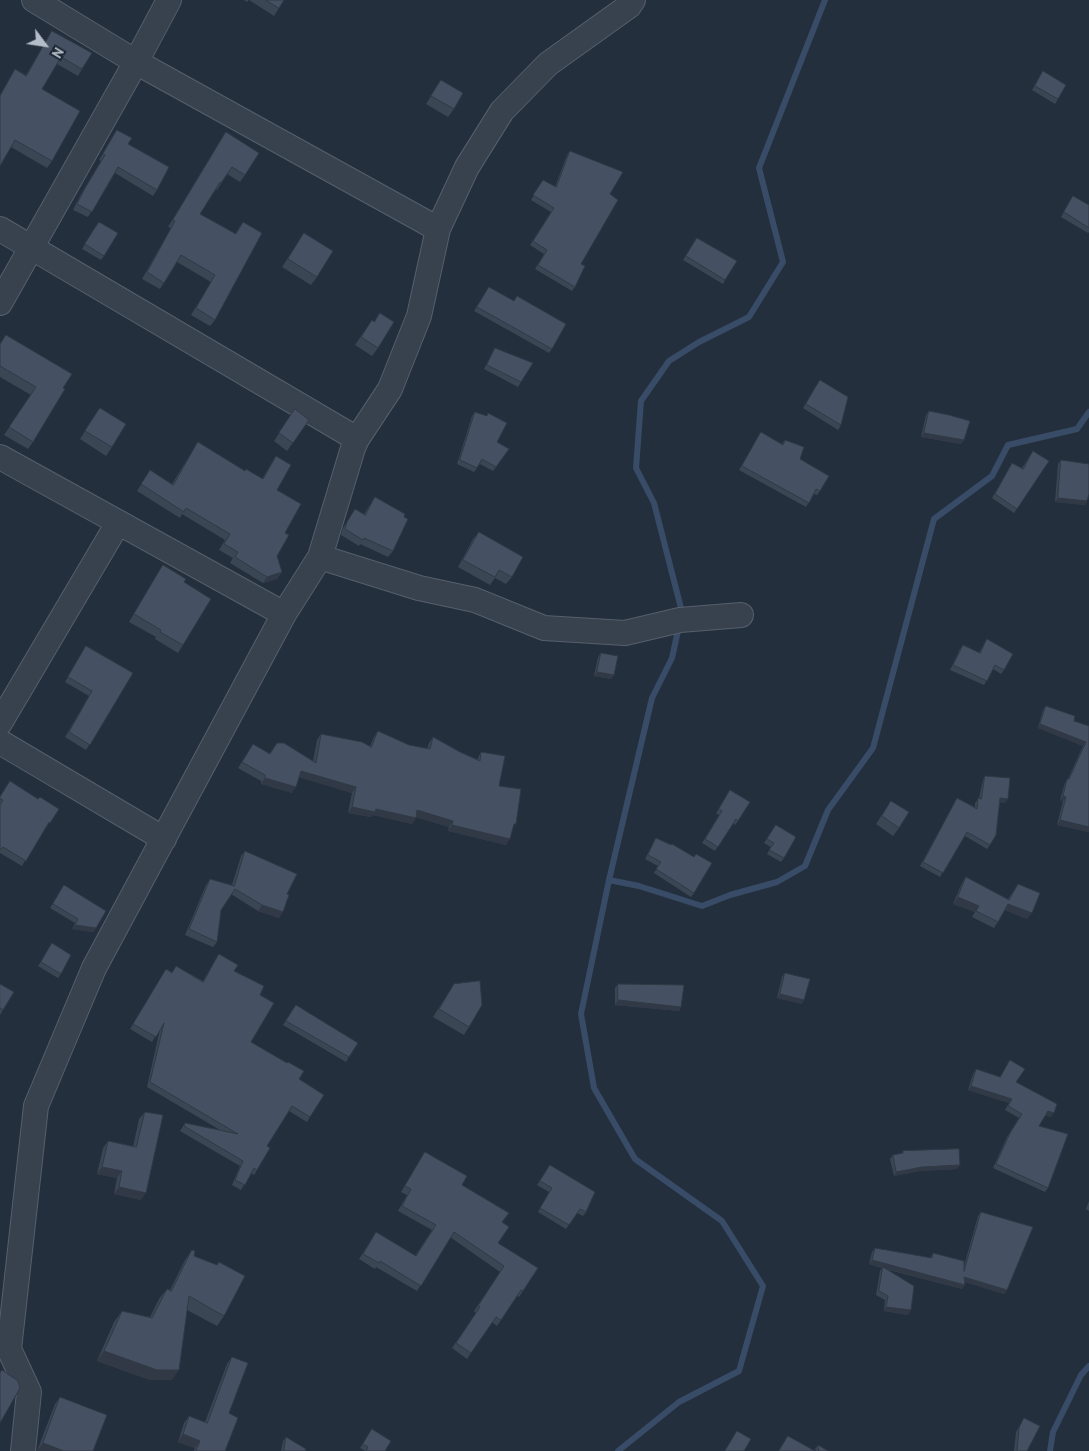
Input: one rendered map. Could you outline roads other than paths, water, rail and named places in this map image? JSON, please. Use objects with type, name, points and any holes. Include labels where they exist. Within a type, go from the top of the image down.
[{"type":"street","points":[[34,0],[136,62],[438,230]]},
{"type":"street","points":[[0,303],[169,0]]},
{"type":"street","points":[[23,1451],[29,1392],[9,1349],[36,1106],[94,968],[284,614],[320,557],[357,439],[390,389],[420,316],[438,230],[467,167],[502,111],[548,64],[629,6],[633,0]]},
{"type":"street","points":[[0,229],[357,439]]},
{"type":"street","points":[[0,457],[284,614]]},
{"type":"street","points":[[0,723],[118,523]]},
{"type":"street","points":[[320,557],[419,588],[475,600],[544,628],[625,633],[680,620],[740,615]]},
{"type":"street","points":[[0,742],[164,839]]},
{"type":"waterway","points":[[682,614],[654,503],[636,468],[641,401],[669,361],[699,342],[749,317],[783,262],[759,168],[825,0]]},
{"type":"waterway","points":[[609,880],[639,886],[702,906],[730,895],[777,882],[805,866],[828,810],[873,748],[934,519],[992,476],[1008,445],[1077,429],[1089,412]]},
{"type":"waterway","points":[[618,1451],[679,1402],[739,1371],[763,1286],[722,1221],[635,1159],[594,1088],[581,1014],[609,880],[652,698],[672,658],[679,626]]},
{"type":"waterway","points":[[1050,1451],[1053,1432],[1081,1375],[1089,1366]]}]
